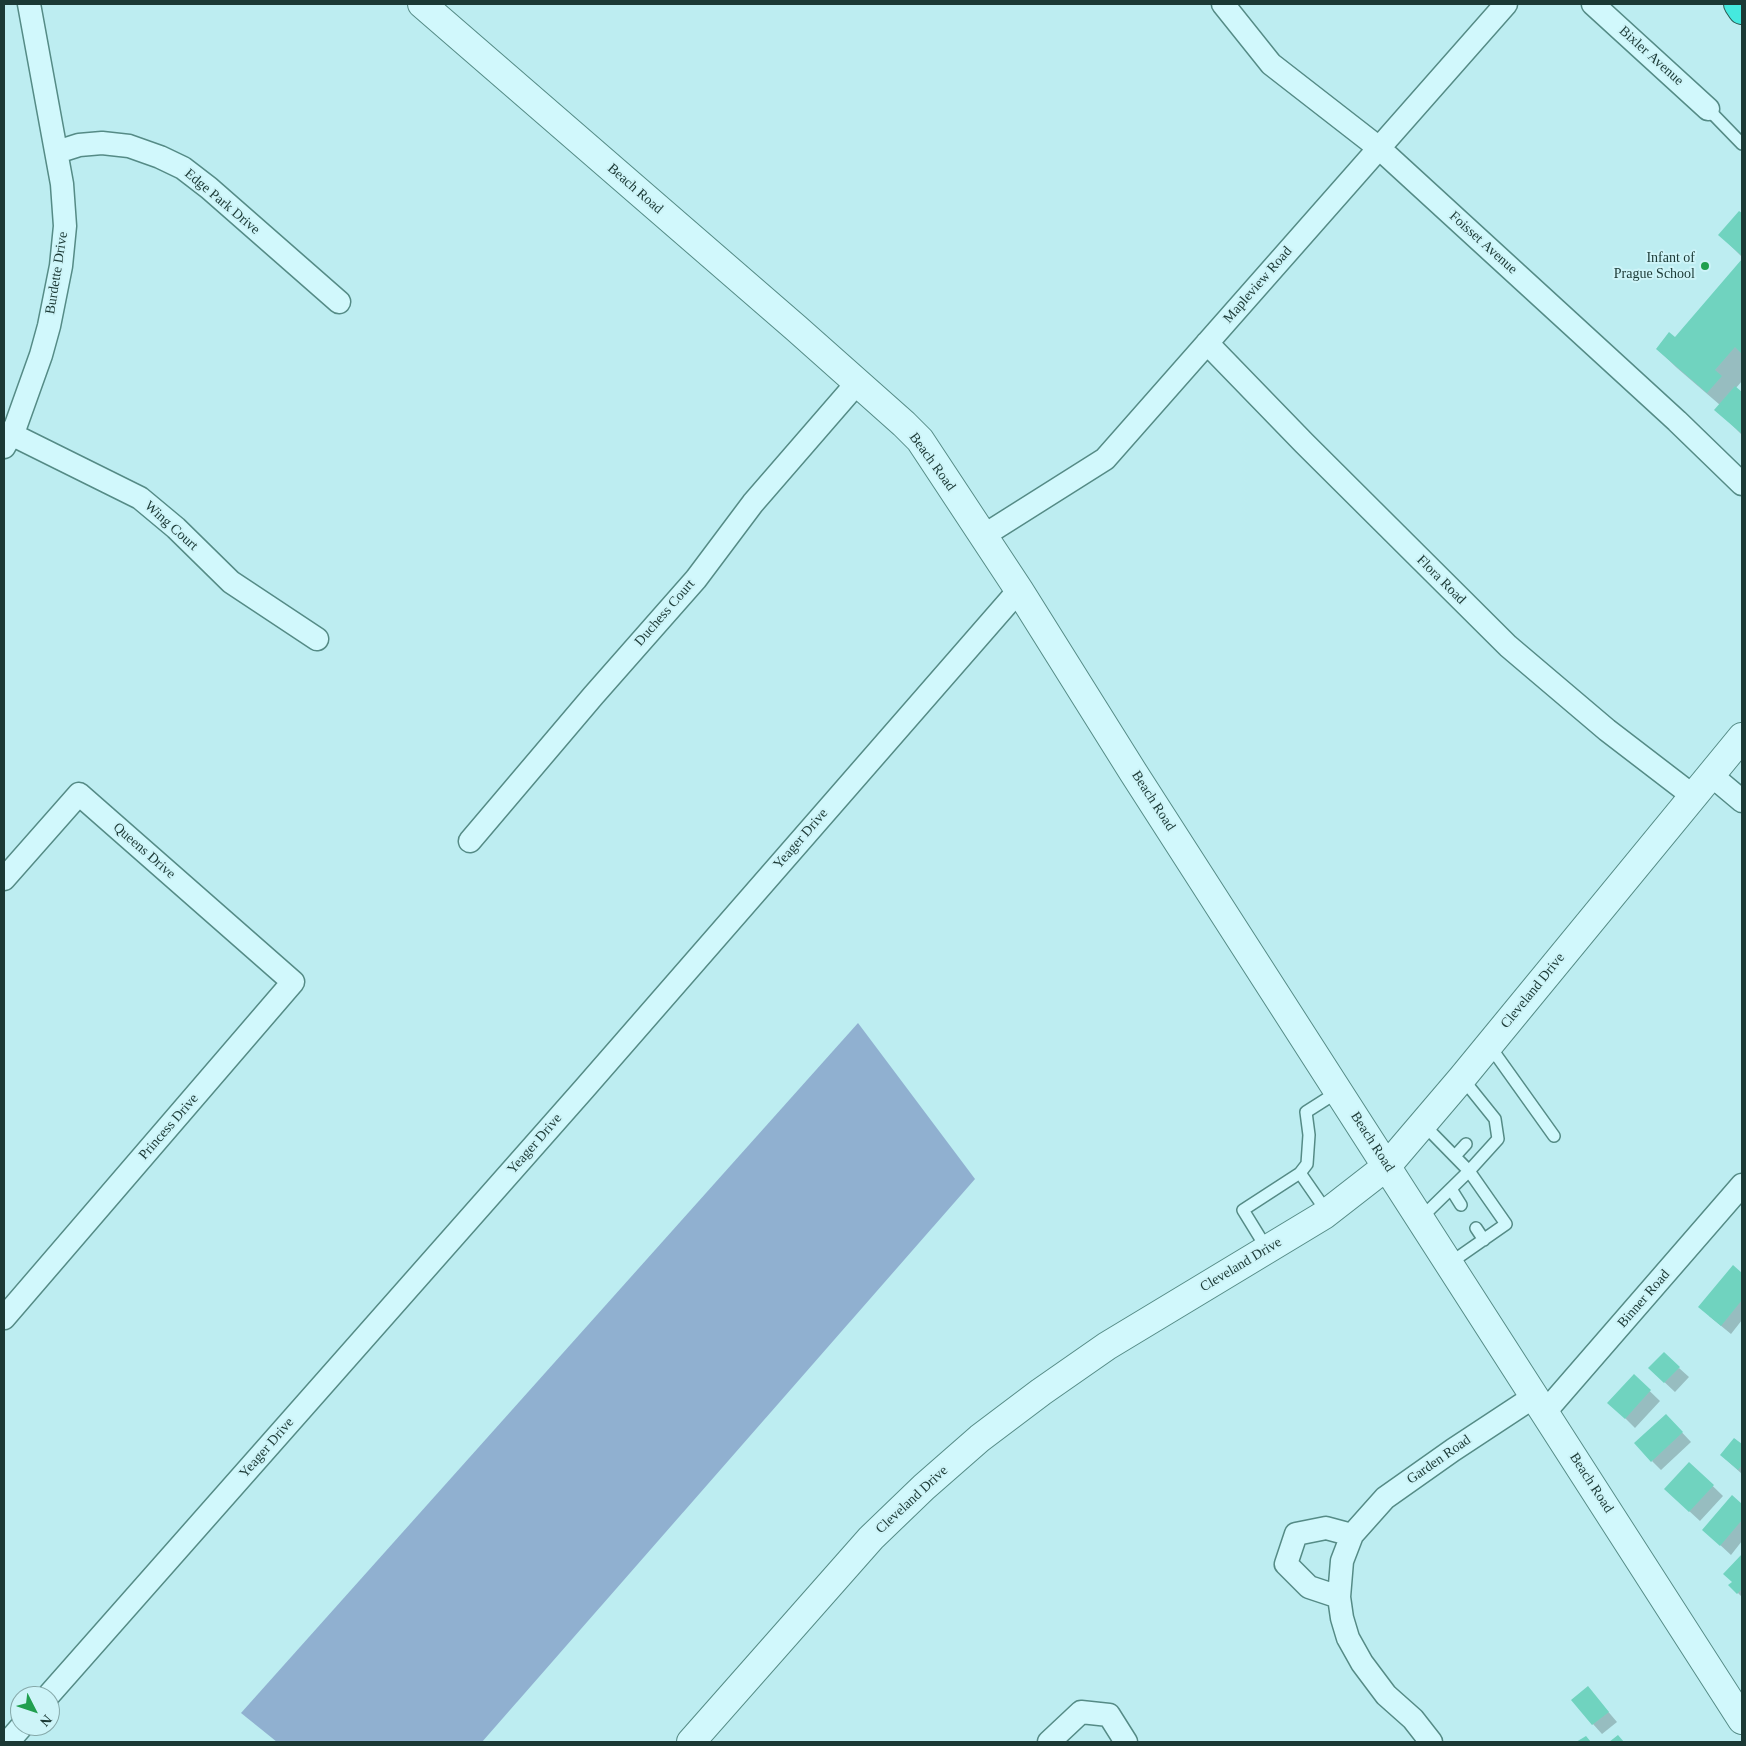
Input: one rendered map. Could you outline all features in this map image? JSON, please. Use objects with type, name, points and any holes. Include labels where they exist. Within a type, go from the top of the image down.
[{"type":"highway","points":[[1738,4],[1742,10]]},
{"type":"street","name":"Burdette Drive","points":[[8,440],[29,392],[49,326],[61,266],[65,226],[62,184],[57,152],[29,4]]},
{"type":"street","name":"Beach Road","points":[[422,4],[920,440],[1019,590],[1742,1720]]},
{"type":"street","name":"Foisset Avenue","points":[[1224,4],[1271,64],[1378,148],[1677,421],[1742,484]]},
{"type":"street","name":"Mapleview Road","points":[[983,536],[1105,460],[1506,4]]},
{"type":"street","name":"Bixler Avenue","points":[[1593,4],[1708,109]]},
{"type":"street","name":"Edge Park Drive","points":[[57,152],[79,145],[102,143],[129,146],[160,157],[183,168],[209,188],[339,302]]},
{"type":"street","name":"Flora Road","points":[[1207,343],[1304,443],[1508,646],[1607,730],[1693,796]]},
{"type":"street","name":"Duchess Court","points":[[470,842],[593,696],[696,579],[753,502],[857,383]]},
{"type":"street","name":"Wing Court","points":[[8,440],[140,498],[176,528],[231,582],[317,639]]},
{"type":"street","name":"Yeager Drive","points":[[57,1686],[584,1089],[1019,590]]},
{"type":"street","name":"Cleveland Drive","points":[[691,1742],[871,1538],[924,1487],[980,1438],[1106,1346],[1327,1212],[1387,1166],[1490,1045],[1742,737]]},
{"type":"street","points":[[1711,775],[1742,801]]},
{"type":"street","name":"Queens Drive","points":[[4,878],[79,794],[294,982]]},
{"type":"street","name":"Princess Drive","points":[[4,1318],[294,982]]},
{"type":"street","name":"Binner Road","points":[[1540,1404],[1742,1185]]},
{"type":"street","name":"Garden Road","points":[[1431,1742],[1413,1719],[1386,1695],[1362,1663],[1348,1638],[1342,1618],[1339,1596],[1342,1561],[1352,1535],[1385,1498],[1453,1450],[1540,1404]]},
{"type":"street","points":[[1339,1596],[1310,1587],[1286,1564],[1296,1534],[1326,1528],[1352,1535]]},
{"type":"street","points":[[1048,1742],[1081,1712],[1109,1715],[1126,1742]]},
{"type":"lane","points":[[1708,109],[1742,144]]},
{"type":"lane","points":[[1490,1045],[1554,1136]]},
{"type":"lane","points":[[1421,1218],[1451,1190],[1498,1139],[1495,1119],[1462,1078]]},
{"type":"lane","points":[[1267,1249],[1243,1210],[1300,1173],[1308,1164],[1309,1135],[1306,1112],[1339,1091]]},
{"type":"lane","points":[[1483,1122],[1490,1113]]},
{"type":"lane","points":[[1423,1124],[1469,1171],[1506,1224],[1450,1263]]},
{"type":"lane","points":[[1455,1156],[1466,1144]]},
{"type":"lane","points":[[1300,1173],[1327,1212]]},
{"type":"lane","points":[[1451,1190],[1461,1205]]},
{"type":"lane","points":[[1476,1228],[1484,1240]]},
{"type":"shaded area","points":[[858,1023],[975,1179],[482,1742],[277,1742],[241,1713]]},
{"type":"building","points":[[1739,211],[1742,213],[1742,256],[1718,235]]},
{"type":"building","points":[[1742,259],[1742,354],[1735,347],[1715,370],[1722,376],[1707,393],[1656,349],[1669,332],[1675,337]]},
{"type":"building","points":[[1735,386],[1742,392],[1742,434],[1714,410]]},
{"type":"building","points":[[1733,1265],[1742,1273],[1742,1300],[1721,1326],[1698,1307]]},
{"type":"building","points":[[1664,1352],[1680,1367],[1664,1383],[1648,1368]]},
{"type":"building","points":[[1634,1374],[1651,1390],[1625,1419],[1607,1403]]},
{"type":"building","points":[[1666,1414],[1683,1432],[1651,1462],[1634,1443]]},
{"type":"building","points":[[1734,1438],[1742,1444],[1742,1465],[1738,1470],[1720,1455]]},
{"type":"building","points":[[1689,1462],[1714,1485],[1689,1512],[1664,1489]]},
{"type":"building","points":[[1732,1495],[1742,1504],[1742,1520],[1720,1546],[1702,1530]]},
{"type":"building","points":[[1742,1554],[1742,1589],[1737,1594],[1728,1585],[1732,1582],[1723,1574]]},
{"type":"building","points":[[1588,1686],[1609,1712],[1592,1725],[1571,1700]]},
{"type":"building","points":[[1618,1735],[1624,1742],[1609,1742]]},
{"type":"building","points":[[1586,1736],[1591,1742],[1576,1742]]},
{"type":"place","name":"Infant of Prague School","points":[[1705,266]]}]
